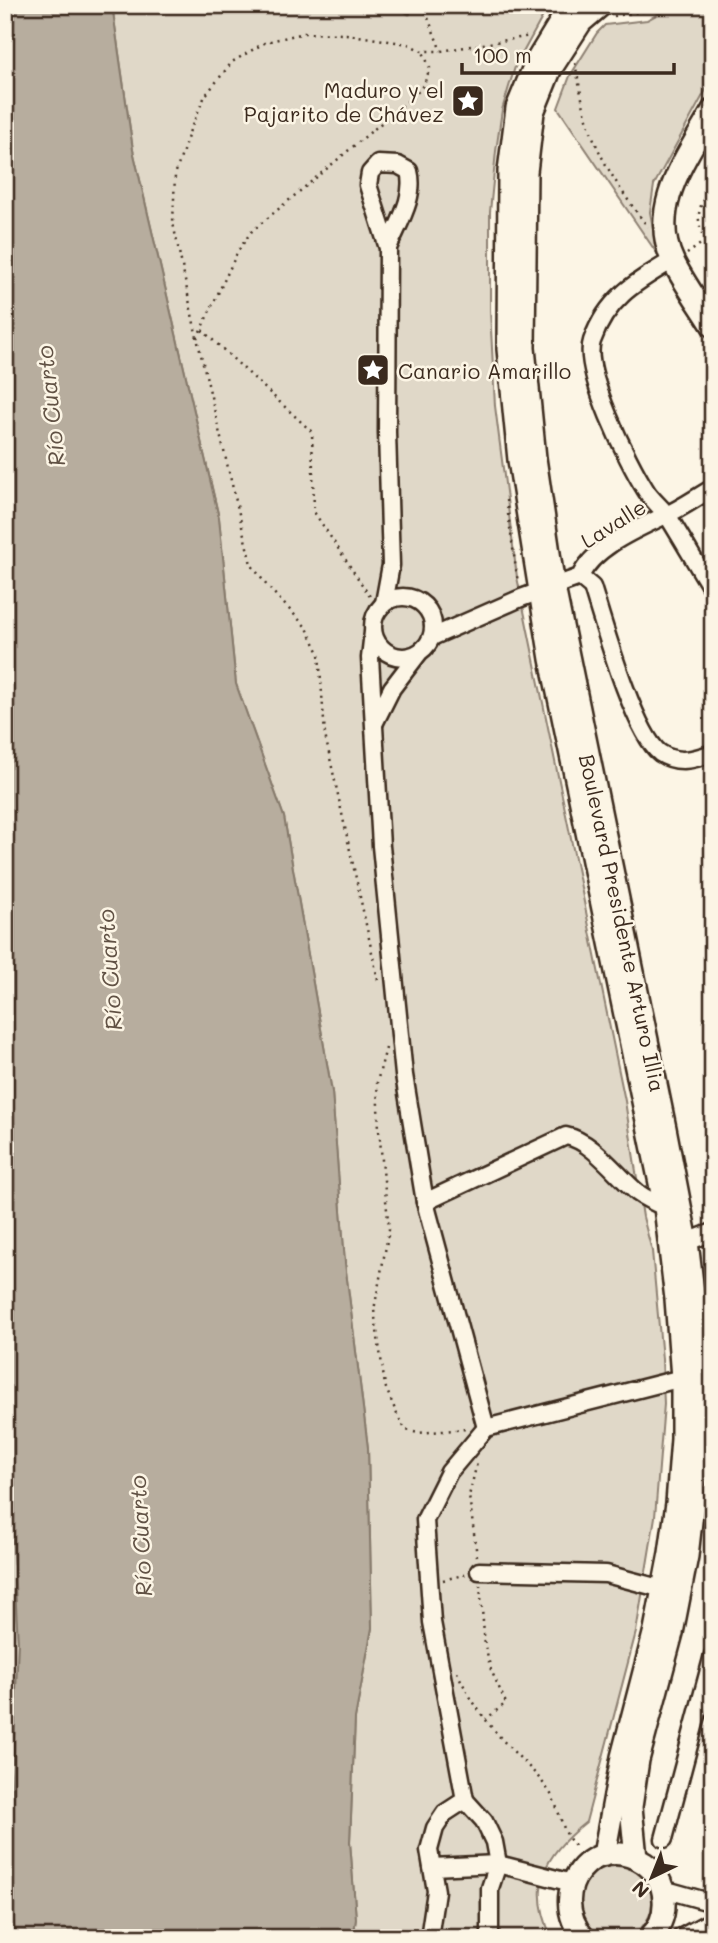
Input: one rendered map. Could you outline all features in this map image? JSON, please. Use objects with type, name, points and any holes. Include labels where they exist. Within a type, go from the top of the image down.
[{"type":"main road","name":"Boulevard Presidente Arturo Illia","points":[[567,5],[564,16],[525,84],[517,108],[509,171],[508,349],[519,460],[538,592],[673,1210],[697,1349],[682,1378],[682,1439],[677,1503],[663,1588],[641,1691],[597,1858]]},
{"type":"main road","name":"Boulevard Presidente Arturo Illia","points":[[538,592],[535,458],[524,348],[526,172],[533,112],[550,70],[581,22],[601,5]]},
{"type":"main road","points":[[713,110],[668,193],[664,209],[664,228],[713,326]]},
{"type":"main road","points":[[713,138],[682,197],[678,211],[679,258],[713,298]]},
{"type":"main road","name":"Boulevard Presidente Arturo Illia","points":[[636,1858],[631,1807],[638,1760],[671,1633],[687,1556],[698,1440],[699,1238],[673,1210]]},
{"type":"main road","points":[[583,1938],[569,1912],[568,1897],[572,1883],[580,1871],[597,1858],[623,1854],[636,1858],[651,1868],[663,1889],[665,1908],[662,1921],[649,1938]]},
{"type":"street","points":[[388,248],[407,204],[412,183],[409,171],[398,164],[378,164],[370,173],[368,185],[388,248],[387,432],[391,565],[387,603],[375,616],[370,658],[381,846],[404,1074],[425,1202],[486,1428]]},
{"type":"street","points":[[679,258],[633,284],[616,299],[591,343],[591,363],[595,382],[634,471],[647,494],[667,515],[713,591]]},
{"type":"street","name":"Lavalle","points":[[432,637],[580,577],[586,564],[641,525],[667,515],[713,488]]},
{"type":"street","points":[[580,577],[592,587],[627,694],[646,735],[660,752],[672,758],[686,761],[713,753]]},
{"type":"street","points":[[387,603],[419,601],[459,627]]},
{"type":"street","points":[[374,724],[392,688],[429,644],[432,637],[432,617],[427,608]]},
{"type":"street","points":[[373,632],[376,641],[390,655],[399,657],[418,654]]},
{"type":"street","points":[[425,1202],[566,1136],[586,1144],[651,1202],[673,1210]]},
{"type":"street","points":[[699,1238],[713,1219]]},
{"type":"street","points":[[490,1938],[490,1888],[498,1864],[494,1842],[484,1821],[465,1800],[432,1622],[425,1520],[449,1472],[486,1428],[682,1378]]},
{"type":"street","points":[[479,1571],[606,1574],[663,1588]]},
{"type":"street","points":[[664,1839],[713,1655]]},
{"type":"street","points":[[429,1938],[436,1891],[429,1850],[435,1828],[445,1812],[465,1800]]},
{"type":"street","points":[[432,1867],[498,1864],[572,1883]]},
{"type":"street","points":[[663,1889],[713,1903]]},
{"type":"street","points":[[680,1938],[713,1920]]},
{"type":"path","points":[[423,5],[441,51]]},
{"type":"path","points":[[526,46],[537,27]]},
{"type":"path","points":[[381,991],[326,735],[319,653],[307,628],[267,586],[251,564],[197,338],[173,223],[175,175],[205,96],[232,62],[266,42],[304,33],[346,34],[408,44],[422,51],[441,51],[531,36]]},
{"type":"path","points":[[570,39],[588,123],[597,146],[610,173],[650,231]]},
{"type":"path","points":[[197,338],[238,251],[251,232],[416,94],[424,84],[430,68],[422,51]]},
{"type":"path","points":[[705,241],[698,224],[701,205],[713,182]]},
{"type":"path","points":[[679,258],[713,235]]},
{"type":"path","points":[[202,329],[312,432],[314,512],[387,603]]},
{"type":"path","points":[[506,499],[538,592]]},
{"type":"path","points":[[387,1044],[377,1082],[389,1230],[374,1310],[385,1386],[406,1430],[418,1433],[486,1428]]},
{"type":"path","points":[[478,1462],[469,1496],[485,1646],[491,1670],[506,1703],[486,1719]]},
{"type":"path","points":[[437,1584],[444,1579],[479,1571]]},
{"type":"path","points":[[456,1670],[470,1699],[552,1797],[562,1826],[573,1845],[597,1858]]},
{"type":"shaded area","points":[[112,5],[549,5],[515,67],[502,110],[496,151],[490,212],[490,310],[495,406],[517,577],[625,1101],[643,1217],[652,1251],[664,1404],[655,1517],[636,1632],[586,1822],[559,1847],[550,1860],[541,1887],[541,1903],[552,1938],[353,1938],[356,1919],[350,1842],[355,1718],[372,1628],[368,1448],[345,1263],[332,1092],[284,817],[236,684],[219,518],[133,150]]},
{"type":"shaded area","points":[[675,5],[713,5],[713,77],[654,185],[650,212],[658,255],[558,108],[570,76],[605,25],[647,20]]},
{"type":"shaded area","points":[[5,1394],[18,1643],[8,1888],[16,1938],[5,1938]]},
{"type":"shaded area","points":[[616,1866],[636,1872],[646,1882],[652,1902],[646,1922],[636,1932],[616,1938],[596,1932],[586,1922],[580,1902],[586,1882],[596,1872]]},
{"type":"water","name":"Río Cuarto","points":[[5,5],[112,5],[133,150],[219,518],[236,684],[284,817],[332,1092],[345,1263],[368,1448],[372,1628],[355,1718],[350,1842],[356,1919],[353,1938],[16,1938],[8,1888],[18,1643],[5,1394]]},
{"type":"waterway","points":[[396,5],[409,13]]},
{"type":"place","name":"Maduro y el Pajarito de Chávez","points":[[468,101]]},
{"type":"place","name":"Canario Amarillo","points":[[373,370]]}]
